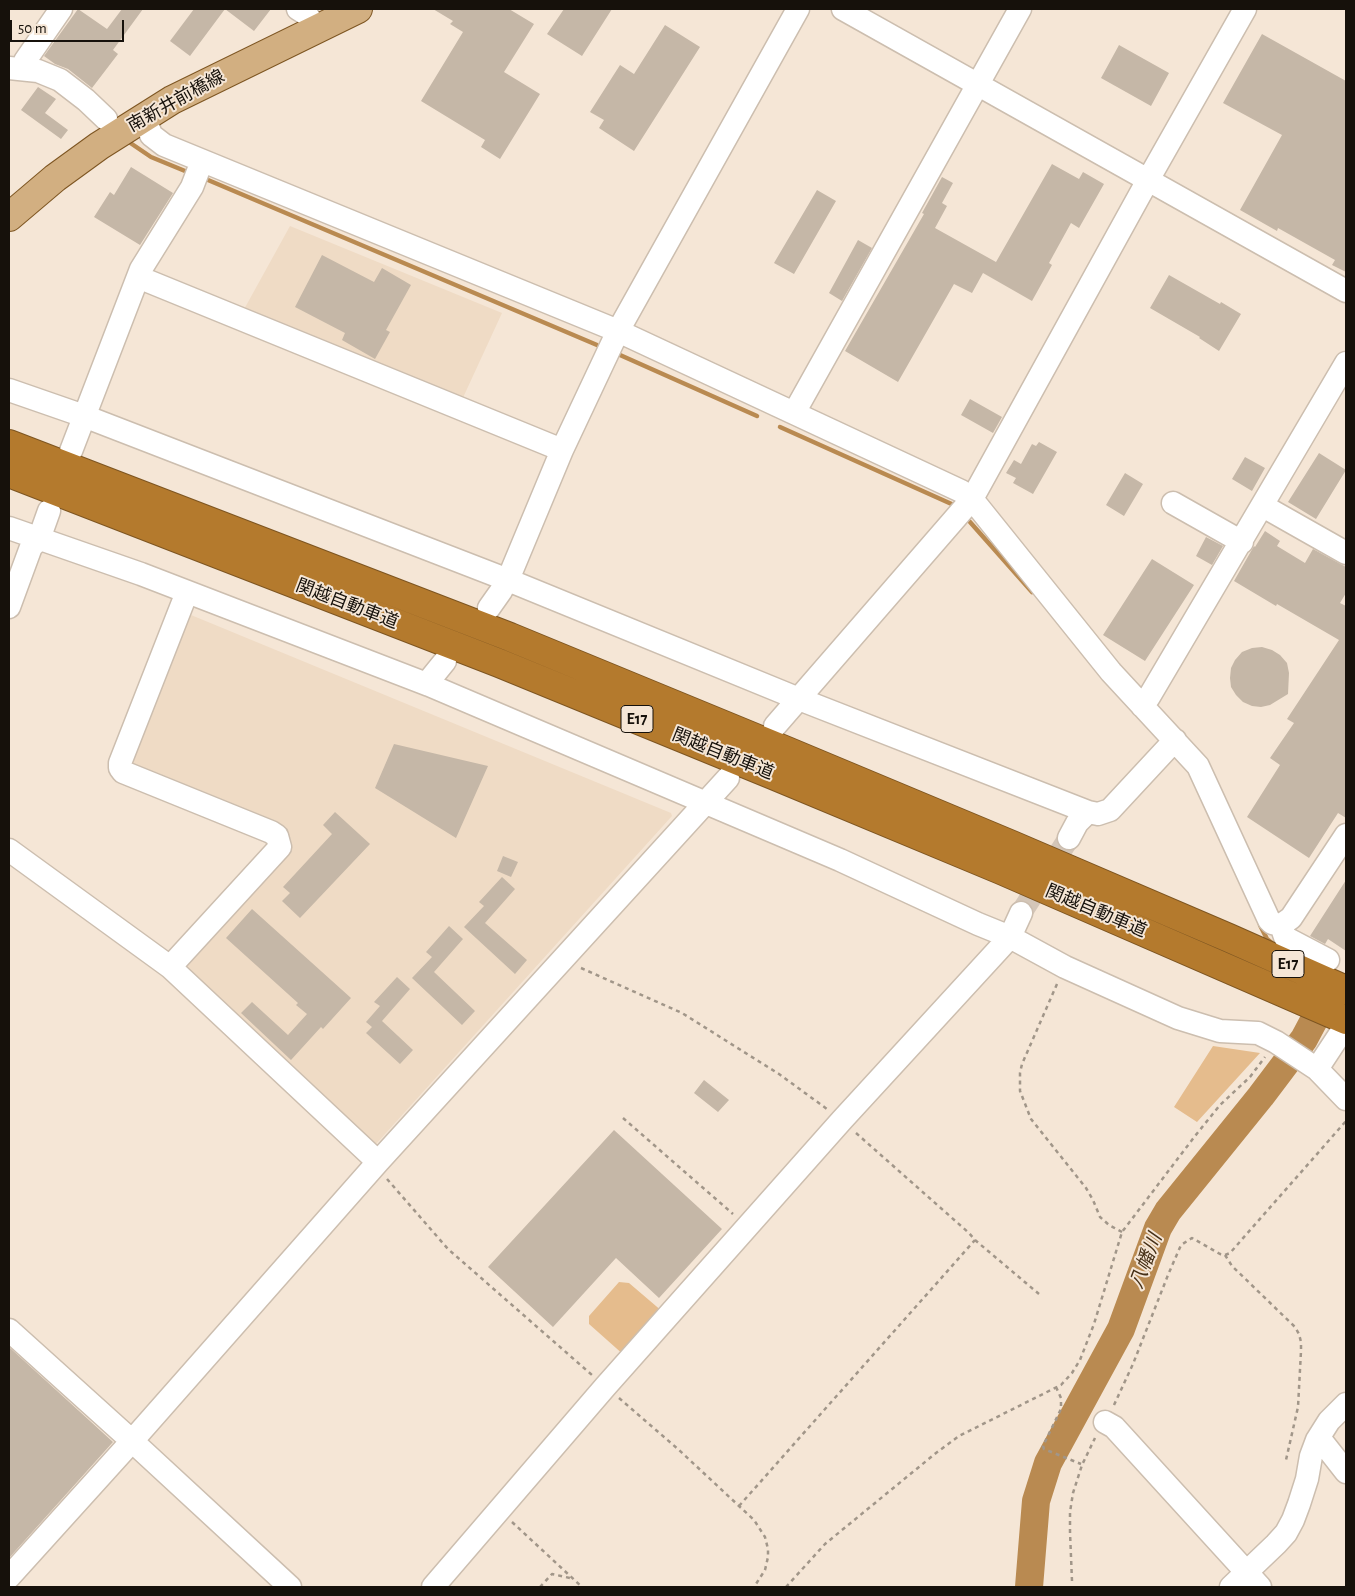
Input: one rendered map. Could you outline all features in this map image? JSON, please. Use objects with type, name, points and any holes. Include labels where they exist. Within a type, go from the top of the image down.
[{"type":"highway","name":"関越自動車道","points":[[9,444],[510,637],[788,751],[1229,938],[1346,990]]},
{"type":"highway","name":"関越自動車道","points":[[9,473],[499,663],[1001,870],[1346,1020]]},
{"type":"main road","name":"南新井前橋線","points":[[9,216],[79,160],[192,89],[358,9]]},
{"type":"street","points":[[62,9],[17,65],[60,80],[86,100],[106,119]]},
{"type":"street","points":[[298,9],[306,14],[316,28]]},
{"type":"street","points":[[490,608],[508,580],[562,450],[618,331],[798,9]]},
{"type":"street","points":[[843,9],[1346,291]]},
{"type":"street","points":[[794,413],[1020,9]]},
{"type":"street","points":[[775,726],[972,499],[1148,180],[1245,9]]},
{"type":"street","points":[[145,117],[151,135],[164,145],[618,331],[961,491],[972,499],[1111,672],[1198,766],[1269,920],[1276,925],[1284,924],[1297,910],[1346,835]]},
{"type":"street","points":[[71,451],[141,269],[192,187],[202,161]]},
{"type":"street","points":[[138,277],[562,450]]},
{"type":"street","points":[[1142,706],[1242,542],[1346,363]]},
{"type":"street","points":[[9,390],[84,416],[508,580],[800,699],[1088,812],[1098,814],[1110,810],[1175,740]]},
{"type":"street","points":[[1173,503],[1242,542]]},
{"type":"street","points":[[1263,506],[1346,553]]},
{"type":"street","points":[[9,607],[31,547],[39,539],[49,511]]},
{"type":"street","points":[[9,528],[141,574],[429,685],[840,860],[978,924],[1010,936],[1065,967],[1191,1023],[1220,1031],[1258,1033],[1313,1066],[1346,1099]]},
{"type":"street","points":[[170,967],[280,847],[277,836],[271,832],[123,772],[120,768],[120,763],[187,592]]},
{"type":"street","points":[[429,685],[432,677],[445,661]]},
{"type":"street","points":[[9,1577],[132,1441],[378,1162],[728,778]]},
{"type":"street","points":[[1069,838],[1077,823],[1088,812]]},
{"type":"street","points":[[11,855],[170,967],[378,1162]]},
{"type":"street","points":[[432,1587],[605,1386],[842,1120],[1010,936],[1021,913]]},
{"type":"street","points":[[1284,924],[1284,937],[1328,960]]},
{"type":"street","points":[[1313,1066],[1346,1025]]},
{"type":"street","points":[[9,1330],[290,1587]]},
{"type":"street","points":[[1105,1422],[1114,1426],[1245,1582],[1286,1533],[1294,1520],[1317,1440],[1329,1421],[1346,1404]]},
{"type":"street","points":[[1317,1440],[1324,1444],[1346,1472]]},
{"type":"path","points":[[564,959],[639,995],[682,1013],[779,1074],[842,1120],[969,1233],[974,1240],[1039,1294]]},
{"type":"path","points":[[1065,967],[1022,1064],[1020,1091],[1030,1119],[1086,1188],[1100,1217],[1109,1225],[1122,1232]]},
{"type":"path","points":[[786,1587],[825,1544],[958,1436],[1061,1385],[1072,1373],[1080,1360],[1094,1324],[1122,1232],[1220,1105],[1250,1078],[1279,1044]]},
{"type":"path","points":[[623,1118],[748,1226]]},
{"type":"path","points":[[1225,1255],[1235,1248],[1346,1121]]},
{"type":"path","points":[[378,1162],[384,1175],[448,1249],[679,1450],[754,1520],[765,1537],[768,1549],[765,1570],[754,1587]]},
{"type":"path","points":[[1072,1581],[1070,1512],[1073,1493],[1082,1465],[1133,1364],[1181,1245],[1192,1238],[1213,1251],[1225,1255],[1232,1266],[1296,1327],[1299,1334],[1301,1351],[1298,1408],[1286,1460]]},
{"type":"path","points":[[739,1506],[974,1240]]},
{"type":"path","points":[[1056,1387],[1061,1398],[1061,1409],[1043,1446],[1044,1449],[1082,1465]]},
{"type":"path","points":[[499,1510],[582,1587]]},
{"type":"path","points":[[540,1587],[552,1574],[571,1578]]},
{"type":"shaded area","points":[[290,226],[502,313],[461,402],[242,313]]},
{"type":"shaded area","points":[[191,615],[671,813],[672,816],[376,1144],[372,1144],[181,964],[287,852],[130,764],[187,616]]},
{"type":"shaded area","points":[[1213,1046],[1260,1053],[1197,1122],[1174,1107]]},
{"type":"shaded area","points":[[619,1282],[629,1283],[663,1312],[625,1356],[589,1324],[589,1316]]},
{"type":"building","points":[[78,9],[107,29],[122,9],[143,9],[113,50],[118,54],[92,88],[68,69],[55,64],[44,56]]},
{"type":"building","points":[[194,9],[225,9],[190,56],[170,41]]},
{"type":"building","points":[[225,9],[271,9],[254,31]]},
{"type":"building","points":[[433,9],[509,9],[534,24],[504,72],[540,94],[500,159],[481,147],[485,140],[421,101],[463,32],[450,24],[453,21]]},
{"type":"building","points":[[564,9],[612,9],[582,56],[547,34]]},
{"type":"building","points":[[665,25],[700,47],[634,151],[599,128],[604,120],[590,112],[620,65],[634,74]]},
{"type":"building","points":[[1262,34],[1346,81],[1346,272],[1332,265],[1335,260],[1278,228],[1277,231],[1240,210],[1282,135],[1223,103]]},
{"type":"building","points":[[1119,45],[1169,73],[1151,106],[1101,78]]},
{"type":"building","points":[[38,87],[56,99],[45,113],[68,130],[61,139],[21,110]]},
{"type":"building","points":[[1052,164],[1079,179],[1083,172],[1104,184],[1079,228],[1071,223],[1049,263],[1052,265],[1032,301],[983,273],[972,293],[954,284],[898,382],[845,351],[924,214],[922,213],[942,177],[953,183],[942,203],[947,206],[935,228],[996,262]]},
{"type":"building","points":[[131,167],[173,193],[140,245],[94,217],[110,192],[114,195]]},
{"type":"building","points":[[817,190],[836,201],[794,274],[774,263]]},
{"type":"building","points":[[858,240],[872,248],[842,301],[829,293]]},
{"type":"building","points":[[322,255],[374,282],[382,268],[411,285],[386,330],[390,332],[375,359],[342,340],[345,333],[295,307]]},
{"type":"building","points":[[1169,275],[1241,314],[1219,351],[1200,337],[1150,308]]},
{"type":"building","points":[[970,399],[1002,417],[993,433],[961,415]]},
{"type":"building","points":[[1039,442],[1057,452],[1033,494],[1013,483],[1016,478],[1006,473],[1014,460],[1021,464],[1032,444],[1036,446]]},
{"type":"building","points":[[1319,453],[1346,470],[1316,519],[1288,502]]},
{"type":"building","points":[[1245,457],[1265,468],[1252,491],[1232,479]]},
{"type":"building","points":[[1125,473],[1143,484],[1124,516],[1106,505]]},
{"type":"building","points":[[1265,531],[1280,541],[1277,546],[1305,563],[1313,549],[1346,567],[1346,593],[1340,603],[1346,606],[1346,818],[1338,813],[1309,858],[1247,817],[1280,765],[1270,758],[1294,723],[1287,719],[1339,640],[1234,581]]},
{"type":"building","points":[[1206,537],[1223,546],[1212,565],[1196,556]]},
{"type":"building","points":[[1152,559],[1194,585],[1145,661],[1103,635]]},
{"type":"building","points":[[1262,647],[1280,655],[1287,663],[1289,673],[1288,694],[1270,705],[1261,707],[1243,702],[1231,687],[1230,678],[1231,668],[1242,652]]},
{"type":"building","points":[[394,744],[488,766],[456,838],[375,788]]},
{"type":"building","points":[[335,812],[370,844],[300,918],[282,901],[290,893],[283,887],[332,834],[323,825]]},
{"type":"building","points":[[503,856],[518,862],[511,877],[497,871]]},
{"type":"building","points":[[502,877],[515,889],[485,923],[527,960],[515,974],[464,927],[484,906],[479,902]]},
{"type":"building","points":[[1346,880],[1346,951],[1328,939],[1325,944],[1310,936]]},
{"type":"building","points":[[252,909],[351,998],[291,1060],[241,1013],[252,1002],[288,1035],[307,1014],[296,1005],[298,1003],[226,938]]},
{"type":"building","points":[[449,926],[463,939],[434,972],[475,1011],[462,1025],[412,978],[432,957],[426,952]]},
{"type":"building","points":[[397,977],[410,989],[382,1021],[413,1050],[400,1064],[366,1033],[372,1027],[366,1022],[380,1006],[374,1002]]},
{"type":"building","points":[[704,1080],[729,1100],[718,1112],[694,1093]]},
{"type":"building","points":[[614,1130],[722,1229],[659,1298],[616,1258],[553,1327],[488,1267]]},
{"type":"building","points":[[9,1347],[113,1442],[9,1558]]},
{"type":"waterway","points":[[126,140],[151,157],[185,171]]},
{"type":"waterway","points":[[208,180],[597,345]]},
{"type":"waterway","points":[[620,355],[757,416]]},
{"type":"waterway","points":[[780,427],[956,506]]},
{"type":"waterway","points":[[970,522],[1032,592]]},
{"type":"waterway","points":[[1260,925],[1267,939],[1272,943]]},
{"type":"waterway","name":"八幡川","points":[[1029,1587],[1036,1501],[1048,1463],[1121,1329],[1158,1228],[1168,1211],[1261,1096],[1304,1039],[1332,989]]},
{"type":"tunnel","points":[[1021,913],[1069,838]]}]
